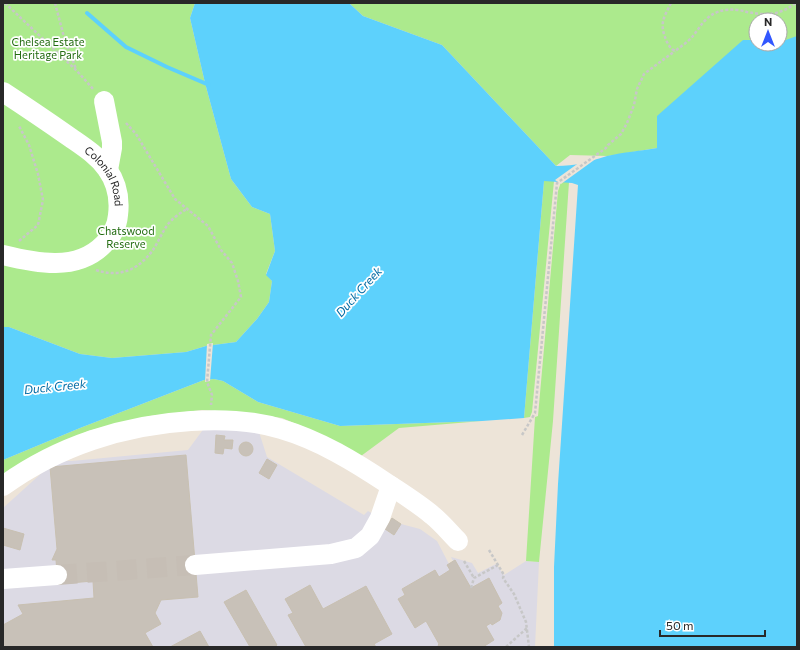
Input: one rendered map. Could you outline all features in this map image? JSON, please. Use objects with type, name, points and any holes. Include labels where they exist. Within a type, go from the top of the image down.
[{"type":"street","name":"Colonial Road","points":[[3,92],[92,153],[108,170],[118,194],[117,222],[108,240],[92,254],[65,263],[53,263],[24,260],[8,249]]},
{"type":"street","points":[[104,101],[112,142],[108,170]]},
{"type":"street","points":[[3,486],[48,458],[86,441],[108,434],[147,425],[210,420],[230,420],[262,424],[300,435],[343,456],[391,486],[433,516],[458,541]]},
{"type":"street","points":[[195,565],[330,554],[356,548],[370,536],[380,518],[391,486]]},
{"type":"street","points":[[3,579],[57,575]]},
{"type":"path","points":[[5,3],[77,71],[104,101]]},
{"type":"path","points":[[55,3],[64,37],[77,71]]},
{"type":"path","points":[[671,3],[664,18],[662,31],[671,49],[675,51]]},
{"type":"path","points":[[522,435],[534,413],[557,183],[606,148],[620,134],[634,106],[637,89],[644,74],[688,41],[701,24],[711,15],[726,10],[771,15],[786,10],[796,3]]},
{"type":"path","points":[[126,123],[136,134],[175,199],[208,226],[220,250],[232,263],[238,281],[241,297],[211,335],[207,382],[212,393]]},
{"type":"path","points":[[8,249],[38,225],[43,200],[38,174],[29,145],[19,126]]},
{"type":"path","points":[[82,258],[92,269],[107,274],[129,272],[148,256],[166,226],[187,209]]},
{"type":"path","points":[[489,550],[504,575],[503,578],[514,594],[527,628],[529,647]]},
{"type":"path","points":[[464,561],[474,578],[472,588]]},
{"type":"path","points":[[474,578],[498,565]]},
{"type":"path","points":[[506,647],[527,628]]},
{"type":"shaded area","points":[[205,427],[259,432],[267,457],[364,515],[368,511],[389,523],[392,518],[401,524],[420,529],[437,541],[449,564],[453,561],[451,557],[472,563],[478,573],[496,564],[504,575],[526,561],[539,562],[535,647],[3,647],[3,508],[55,461],[72,461],[188,450]]},
{"type":"green space","name":"Chatswood Reserve","points":[[3,3],[195,3],[190,18],[205,83],[231,179],[252,207],[270,214],[275,251],[266,274],[272,281],[269,302],[257,319],[236,342],[206,346],[186,352],[112,358],[80,354],[9,327],[3,327]]},
{"type":"green space","points":[[349,3],[797,3],[797,202],[657,148],[608,156],[570,155],[556,166],[442,45],[363,16]]},
{"type":"green space","points":[[544,181],[554,181],[532,412],[530,417],[524,418]]},
{"type":"green space","points":[[561,182],[569,182],[553,421],[539,562],[526,561],[535,417],[538,416],[558,191]]},
{"type":"green space","points":[[214,379],[223,381],[258,402],[340,426],[482,421],[399,428],[361,456],[320,434],[282,418],[247,413],[202,410],[150,416],[88,431],[3,476],[3,460],[80,428],[204,380]]},
{"type":"water","name":"Duck Creek","points":[[195,3],[349,3],[363,16],[442,45],[556,166],[588,162],[607,156],[657,148],[657,116],[743,40],[748,40],[748,52],[788,52],[788,39],[797,36],[797,647],[554,647],[554,567],[558,484],[578,185],[572,183],[544,181],[524,418],[340,426],[258,402],[223,381],[214,379],[204,380],[80,428],[3,460],[3,327],[9,327],[80,354],[112,358],[186,352],[206,346],[236,342],[257,319],[269,302],[272,281],[266,275],[275,251],[270,214],[252,207],[231,179],[205,83],[190,18]]},
{"type":"pier","points":[[597,158],[561,184],[555,180],[580,162]]},
{"type":"pier","points":[[213,343],[210,381],[205,382],[207,344]]},
{"type":"building","points":[[216,435],[225,436],[224,440],[233,440],[232,449],[224,448],[223,454],[215,453]]},
{"type":"building","points":[[246,442],[251,444],[253,449],[251,454],[246,456],[241,454],[239,449],[241,444]]},
{"type":"building","points":[[186,455],[198,597],[161,600],[155,613],[161,624],[145,633],[153,647],[3,647],[3,625],[23,614],[18,605],[94,598],[93,581],[58,584],[56,560],[52,560],[57,549],[50,467]]},
{"type":"building","points":[[267,459],[277,465],[269,479],[259,473]]},
{"type":"building","points":[[392,518],[401,524],[394,535],[385,529]]},
{"type":"building","points":[[3,528],[24,534],[20,550],[3,545]]},
{"type":"building","points":[[455,560],[471,588],[489,578],[502,603],[498,606],[502,613],[500,620],[492,625],[491,623],[486,626],[494,640],[483,647],[439,647],[439,644],[426,621],[415,628],[398,599],[405,595],[402,589],[435,570],[439,577],[450,570],[447,565]]},
{"type":"building","points":[[310,585],[323,609],[366,586],[392,634],[374,644],[376,647],[306,647],[288,615],[293,613],[285,599]]},
{"type":"building","points":[[246,590],[277,645],[274,647],[250,647],[224,602]]},
{"type":"building","points":[[200,631],[209,647],[170,647]]},
{"type":"waterway","points":[[87,13],[126,47],[209,85]]},
{"type":"tunnel","points":[[57,575],[195,565]]},
{"type":"park label","name":"Chelsea Estate Heritage Park","points":[[48,48]]}]
